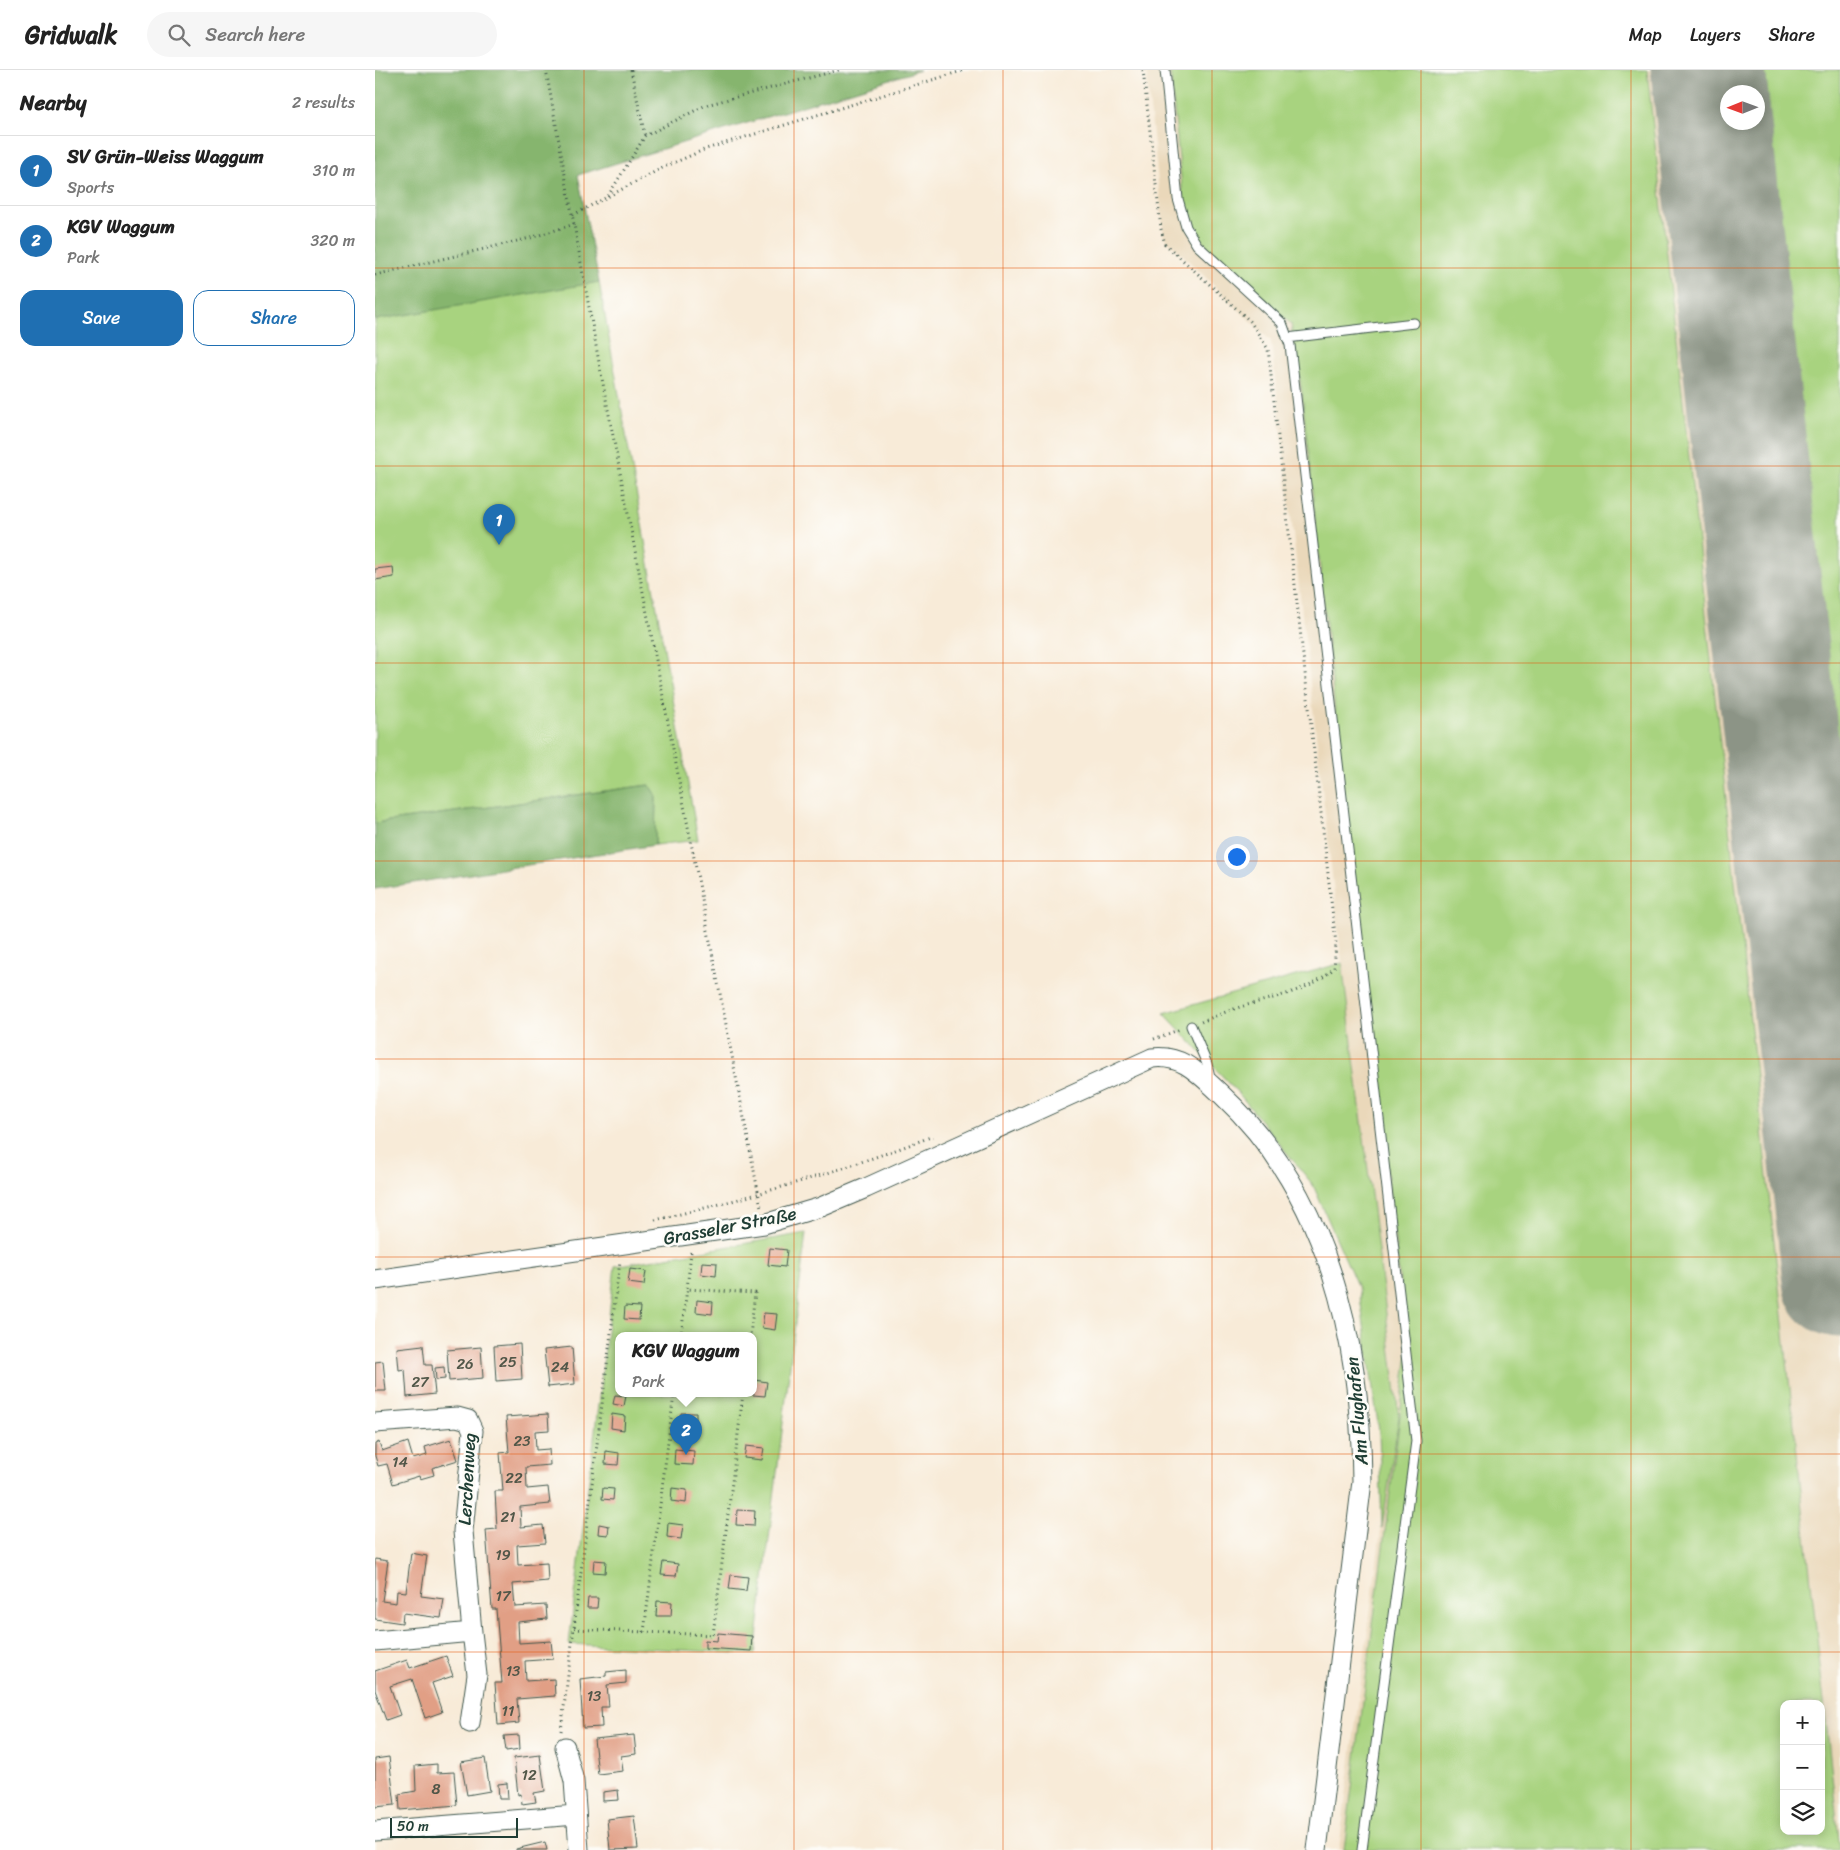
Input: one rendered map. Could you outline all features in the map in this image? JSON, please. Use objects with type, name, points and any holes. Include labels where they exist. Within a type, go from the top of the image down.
[{"type":"street","name":"Grasseler Straße","points":[[375,1280],[692,1236],[764,1224],[821,1208],[1152,1058],[1175,1058]]},
{"type":"street","name":"Am Flughafen","points":[[1175,1058],[1213,1086],[1233,1105],[1271,1151],[1300,1199],[1321,1242],[1340,1294],[1350,1340],[1362,1433],[1362,1481],[1317,1850]]},
{"type":"street","name":"Lerchenweg","points":[[375,1423],[457,1417],[468,1420],[473,1431],[463,1531],[477,1675],[470,1724]]},
{"type":"street","points":[[375,1641],[472,1632]]},
{"type":"street","points":[[565,1747],[573,1780],[579,1850]]},
{"type":"street","points":[[375,1831],[575,1815]]},
{"type":"lane","points":[[1165,70],[1178,199],[1186,226],[1197,245],[1282,323],[1287,338],[1416,1440],[1362,1850]]},
{"type":"lane","points":[[1287,338],[1414,323]]},
{"type":"lane","points":[[1191,1026],[1207,1064],[1213,1086]]},
{"type":"path","points":[[546,70],[764,1224]]},
{"type":"path","points":[[631,70],[645,136]]},
{"type":"path","points":[[607,198],[645,136],[706,105],[839,70]]},
{"type":"path","points":[[573,215],[664,167],[706,149],[965,70]]},
{"type":"path","points":[[1143,70],[1161,229],[1165,244],[1250,321],[1268,349],[1335,944],[1334,968],[1316,981],[1146,1042]]},
{"type":"path","points":[[375,275],[529,238],[575,224]]},
{"type":"path","points":[[651,1221],[758,1194],[857,1165],[937,1135]]},
{"type":"path","points":[[682,1332],[692,1236]]},
{"type":"path","points":[[565,1747],[561,1730],[622,1246]]},
{"type":"path","points":[[687,1289],[755,1293],[750,1332]]},
{"type":"path","points":[[644,1632],[673,1397]]},
{"type":"path","points":[[574,1629],[713,1634],[743,1397]]},
{"type":"shaded area","points":[[1146,70],[1840,70],[1840,1850],[1339,1850],[1396,1417],[1271,341],[1164,237]]},
{"type":"green space","points":[[375,70],[920,70],[578,175],[599,282],[375,320]]},
{"type":"green space","points":[[1170,70],[1647,70],[1824,1700],[1780,1700],[1780,1835],[1825,1835],[1825,1712],[1840,1850],[1344,1850],[1408,1353],[1343,788],[1302,394],[1291,324],[1214,256],[1196,233],[1184,207]]},
{"type":"green space","points":[[1765,70],[1840,70],[1840,770]]},
{"type":"green space","points":[[599,282],[698,840],[655,845],[656,795],[648,785],[375,823],[375,308]]},
{"type":"green space","points":[[649,785],[656,795],[655,845],[375,889],[375,823]]},
{"type":"green space","points":[[1342,963],[1399,1417],[1382,1528],[1379,1431],[1359,1290],[1313,1185],[1240,1095],[1164,1013]]},
{"type":"green space","points":[[806,1233],[755,1654],[569,1644],[615,1266]]},
{"type":"building","points":[[393,567],[394,577],[375,580],[375,569]]},
{"type":"building","points":[[770,1248],[787,1250],[785,1267],[768,1265]]},
{"type":"building","points":[[702,1262],[717,1263],[716,1276],[701,1274]]},
{"type":"building","points":[[630,1269],[646,1271],[644,1285],[628,1283]]},
{"type":"building","points":[[697,1300],[713,1302],[712,1314],[696,1312]]},
{"type":"building","points":[[625,1306],[640,1307],[639,1320],[624,1319]]},
{"type":"building","points":[[764,1313],[777,1314],[775,1330],[762,1328]]},
{"type":"building","points":[[520,1344],[522,1379],[496,1381],[494,1346]]},
{"type":"building","points":[[423,1345],[425,1365],[432,1365],[435,1394],[407,1397],[405,1369],[399,1370],[397,1348]]},
{"type":"building","points":[[481,1347],[483,1378],[449,1381],[447,1350]]},
{"type":"building","points":[[572,1347],[575,1384],[548,1387],[544,1350]]},
{"type":"building","points":[[383,1361],[386,1391],[375,1391],[375,1362]]},
{"type":"building","points":[[444,1367],[445,1379],[436,1380],[435,1368]]},
{"type":"building","points":[[757,1380],[767,1382],[765,1396],[757,1395]]},
{"type":"building","points":[[615,1395],[615,1397],[626,1397],[624,1406],[613,1404]]},
{"type":"building","points":[[681,1413],[696,1413],[696,1426],[680,1425]]},
{"type":"building","points":[[548,1414],[549,1430],[535,1431],[536,1450],[549,1449],[550,1465],[526,1467],[527,1489],[548,1487],[550,1504],[520,1507],[521,1527],[543,1525],[545,1543],[517,1545],[518,1565],[547,1563],[548,1581],[513,1584],[515,1607],[546,1605],[547,1619],[518,1622],[519,1643],[551,1641],[553,1659],[525,1661],[526,1681],[554,1679],[555,1696],[517,1699],[519,1723],[498,1725],[495,1683],[502,1683],[496,1609],[492,1609],[486,1530],[497,1529],[495,1491],[503,1491],[500,1453],[509,1452],[506,1417]]},
{"type":"building","points":[[612,1414],[625,1416],[624,1430],[611,1428]]},
{"type":"building","points":[[451,1439],[458,1460],[432,1468],[434,1475],[420,1479],[419,1476],[393,1484],[387,1464],[378,1466],[375,1456],[375,1444],[379,1442],[382,1451],[408,1442],[413,1459],[427,1455],[425,1447]]},
{"type":"building","points":[[746,1446],[764,1448],[762,1460],[744,1458]]},
{"type":"building","points":[[675,1449],[694,1451],[693,1465],[674,1464]]},
{"type":"building","points":[[606,1451],[619,1453],[618,1465],[605,1464]]},
{"type":"building","points":[[603,1488],[614,1489],[613,1500],[602,1499]]},
{"type":"building","points":[[672,1488],[687,1490],[686,1503],[671,1501]]},
{"type":"building","points":[[737,1510],[755,1511],[754,1526],[736,1525]]},
{"type":"building","points":[[668,1523],[683,1525],[681,1539],[667,1537]]},
{"type":"building","points":[[599,1524],[609,1526],[608,1535],[598,1534]]},
{"type":"building","points":[[411,1553],[427,1556],[421,1596],[444,1599],[441,1618],[403,1613],[402,1623],[375,1619],[375,1559],[388,1561],[382,1601],[396,1603],[397,1591],[406,1592]]},
{"type":"building","points":[[594,1560],[606,1561],[605,1573],[593,1572]]},
{"type":"building","points":[[663,1562],[678,1564],[676,1576],[661,1575]]},
{"type":"building","points":[[731,1575],[748,1577],[746,1591],[729,1589]]},
{"type":"building","points":[[588,1598],[598,1598],[597,1608],[587,1608]]},
{"type":"building","points":[[657,1601],[672,1602],[671,1616],[656,1616]]},
{"type":"building","points":[[718,1633],[752,1636],[751,1651],[705,1648],[705,1640],[717,1641]]},
{"type":"building","points":[[446,1656],[453,1676],[432,1683],[442,1712],[425,1718],[412,1679],[390,1686],[400,1715],[386,1720],[375,1690],[375,1671],[407,1660],[410,1668]]},
{"type":"building","points":[[626,1670],[626,1683],[607,1685],[609,1707],[601,1707],[602,1727],[583,1728],[580,1679],[606,1676],[606,1672]]},
{"type":"building","points":[[519,1735],[520,1749],[506,1751],[504,1736]]},
{"type":"building","points":[[634,1735],[636,1754],[621,1756],[623,1771],[598,1774],[594,1739]]},
{"type":"building","points":[[540,1755],[545,1791],[534,1793],[536,1802],[522,1804],[521,1794],[518,1795],[514,1758]]},
{"type":"building","points":[[389,1757],[395,1805],[375,1807],[375,1759]]},
{"type":"building","points":[[485,1758],[490,1791],[467,1795],[461,1762]]},
{"type":"building","points":[[437,1764],[437,1773],[454,1772],[457,1805],[400,1810],[399,1794],[416,1791],[415,1766]]},
{"type":"building","points":[[507,1783],[508,1799],[499,1799],[498,1784]]},
{"type":"building","points":[[618,1790],[619,1800],[603,1801],[603,1792]]},
{"type":"building","points":[[634,1816],[638,1849],[610,1850],[607,1819]]},
{"type":"building","points":[[545,1842],[547,1850],[516,1850],[516,1849]]},
{"type":"runway","points":[[1708,70],[1840,1280]]},
{"type":"place","name":"SV Grün-Weiss Waggum","points":[[499,545]]},
{"type":"place","name":"KGV Waggum","points":[[686,1455]]}]
